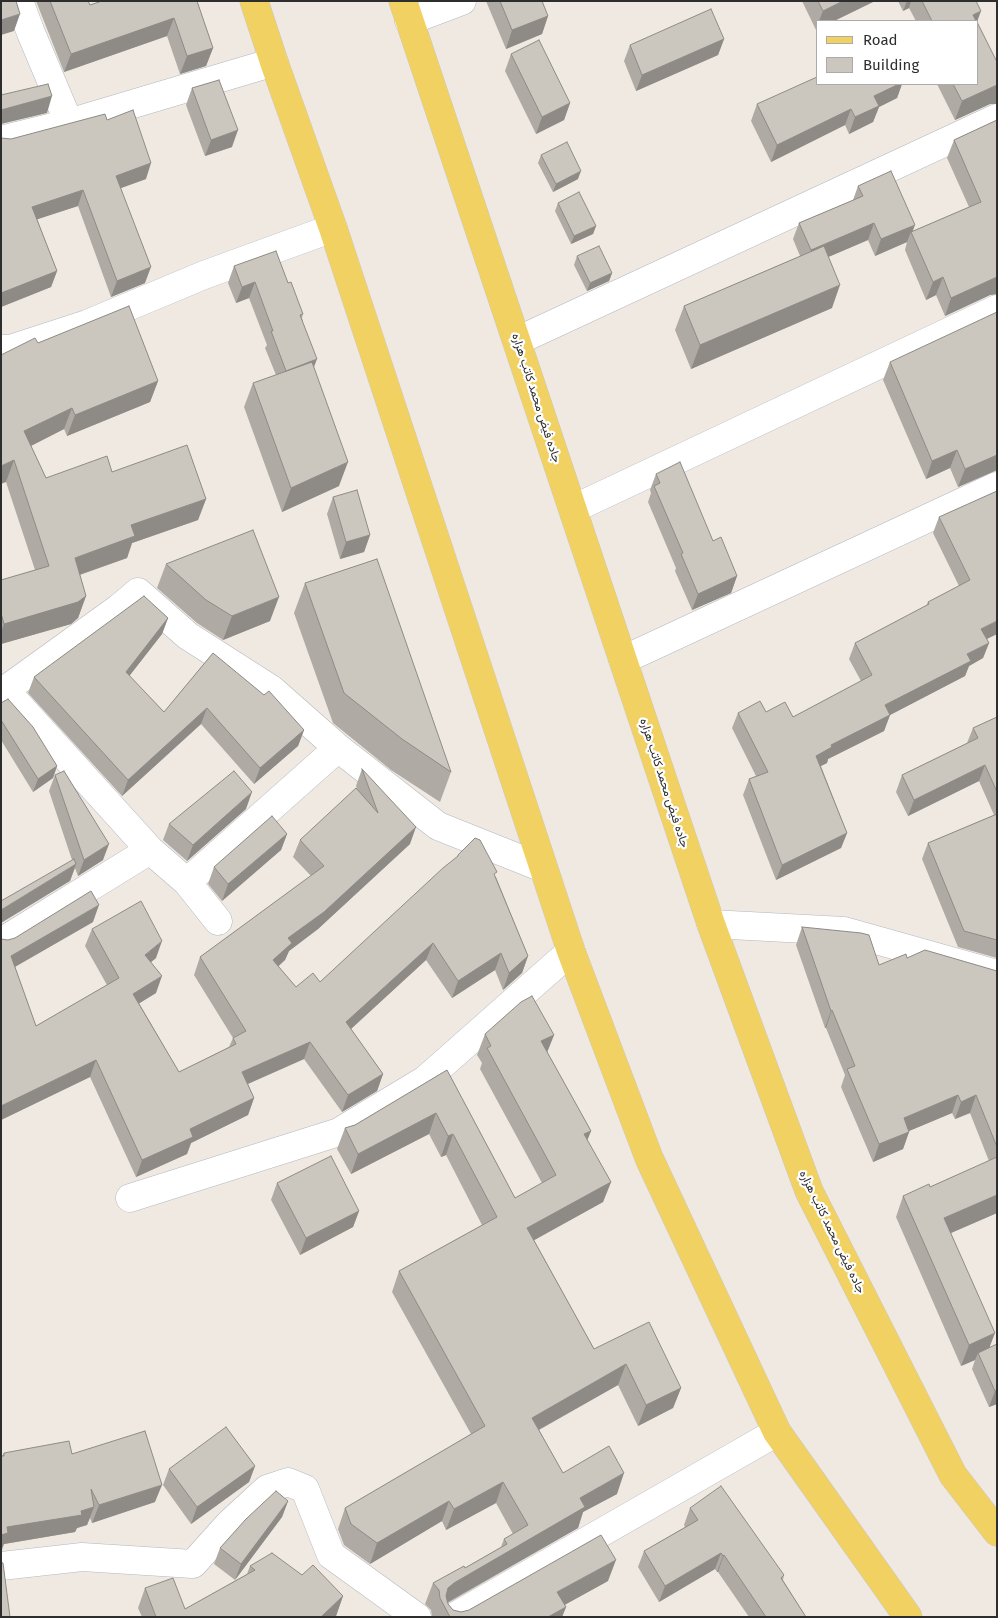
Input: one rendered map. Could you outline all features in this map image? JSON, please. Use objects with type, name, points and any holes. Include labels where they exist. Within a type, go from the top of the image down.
[{"type":"main road","points":[[254,1],[333,228],[571,951],[649,1158],[777,1432],[908,1617]]},
{"type":"main road","name":"جاده فیض محمد کاتب هزاره","points":[[406,11],[711,924],[810,1191],[953,1475],[997,1532]]},
{"type":"street","points":[[19,1],[30,33],[68,123]]},
{"type":"street","points":[[406,11],[462,1]]},
{"type":"street","points":[[1,140],[68,123],[274,62]]},
{"type":"street","points":[[517,341],[997,118]]},
{"type":"street","points":[[1,349],[10,349],[87,324],[204,275],[333,228]]},
{"type":"street","points":[[573,509],[997,309]]},
{"type":"street","points":[[623,660],[997,486]]},
{"type":"street","points":[[218,921],[187,882],[150,850],[3,691],[119,608],[138,592],[188,636],[271,689],[338,748],[438,826],[543,868]]},
{"type":"street","points":[[187,882],[338,748]]},
{"type":"street","points":[[1,942],[150,850]]},
{"type":"street","points":[[711,924],[844,931],[997,974]]},
{"type":"street","points":[[130,1198],[339,1132],[425,1080],[571,951]]},
{"type":"street","points":[[454,1617],[777,1432]]},
{"type":"street","points":[[1,1566],[82,1557],[193,1564],[229,1524],[267,1490],[288,1482],[305,1489],[331,1555],[417,1617]]},
{"type":"building","points":[[1,1],[16,1],[20,14],[1,20]]},
{"type":"building","points":[[50,1],[88,1],[90,5],[102,1],[197,1],[213,48],[187,56],[174,18],[71,54]]},
{"type":"building","points":[[500,1],[542,1],[548,16],[512,30]]},
{"type":"building","points":[[818,1],[843,1],[823,11]]},
{"type":"building","points":[[922,1],[976,1],[981,11],[973,15],[976,20],[932,20]]},
{"type":"building","points":[[711,9],[724,39],[642,75],[630,45]]},
{"type":"building","points":[[978,24],[997,62],[997,85],[962,101],[954,85],[978,85]]},
{"type":"building","points":[[539,40],[570,103],[542,117],[511,54]]},
{"type":"building","points":[[816,77],[816,85],[897,85],[874,96],[879,106],[855,117],[851,109],[777,145],[757,104]]},
{"type":"building","points":[[219,80],[238,130],[211,140],[192,88]]},
{"type":"building","points":[[48,84],[52,96],[1,110],[1,95]]},
{"type":"building","points":[[133,110],[151,163],[116,176],[151,267],[117,281],[83,190],[32,207],[57,271],[1,293],[1,138],[11,139],[105,114],[107,120]]},
{"type":"building","points":[[997,120],[997,277],[951,298],[943,277],[933,282],[911,232],[981,202],[954,140]]},
{"type":"building","points":[[567,142],[581,171],[556,184],[541,155]]},
{"type":"building","points":[[891,171],[915,225],[881,239],[874,223],[811,250],[799,223],[863,196],[858,186]]},
{"type":"building","points":[[579,192],[596,226],[574,236],[558,203]]},
{"type":"building","points":[[599,246],[612,273],[590,283],[577,256]]},
{"type":"building","points":[[824,246],[840,285],[700,345],[684,306]]},
{"type":"building","points":[[276,251],[288,283],[291,282],[303,314],[300,315],[317,359],[286,371],[255,282],[242,287],[234,266]]},
{"type":"building","points":[[129,306],[158,381],[75,415],[72,408],[24,431],[46,478],[107,456],[112,472],[187,445],[206,499],[131,525],[135,536],[75,558],[86,596],[78,602],[4,624],[1,613],[1,580],[49,566],[14,460],[1,466],[1,355],[35,338],[38,343]]},
{"type":"building","points":[[997,312],[997,455],[965,469],[957,450],[932,461],[890,362]]},
{"type":"building","points":[[312,362],[348,462],[291,488],[253,383]]},
{"type":"building","points":[[680,462],[713,541],[721,537],[737,576],[698,594],[681,554],[683,553],[654,486],[660,483],[656,474]]},
{"type":"building","points":[[357,490],[370,535],[346,542],[333,497]]},
{"type":"building","points":[[997,491],[997,621],[981,629],[989,643],[967,654],[971,661],[885,705],[890,715],[831,745],[832,747],[816,756],[847,833],[782,865],[749,779],[768,772],[738,713],[760,701],[766,712],[785,702],[793,717],[872,675],[855,643],[970,580],[939,517]]},
{"type":"building","points":[[253,530],[279,597],[232,616],[206,600],[166,564]]},
{"type":"building","points":[[377,559],[451,772],[402,739],[344,693],[305,583]]},
{"type":"building","points":[[144,596],[168,618],[126,672],[164,712],[213,653],[264,695],[269,691],[304,730],[260,768],[207,708],[128,780],[34,677]]},
{"type":"building","points":[[8,699],[33,727],[57,766],[38,779],[1,720],[1,703]]},
{"type":"building","points":[[997,717],[997,792],[985,765],[914,800],[902,775],[978,738],[973,728]]},
{"type":"building","points":[[362,769],[416,827],[324,912],[288,938],[292,943],[273,960],[296,987],[313,973],[320,982],[458,856],[475,838],[480,840],[497,872],[494,874],[528,956],[509,973],[501,953],[458,981],[433,943],[346,1022],[383,1074],[348,1095],[310,1042],[242,1072],[254,1098],[190,1129],[193,1137],[142,1160],[96,1060],[1,1106],[1,939],[15,938],[91,891],[99,905],[11,956],[36,1026],[119,978],[92,929],[141,901],[162,941],[145,955],[162,976],[133,994],[179,1072],[236,1044],[233,1038],[246,1031],[200,957],[324,866],[300,840],[356,788],[378,813]]},
{"type":"building","points":[[64,771],[109,844],[84,860],[55,775]]},
{"type":"building","points":[[234,771],[252,792],[193,845],[169,824]]},
{"type":"building","points":[[997,814],[997,940],[964,931],[928,843]]},
{"type":"building","points":[[272,816],[287,834],[228,884],[214,867]]},
{"type":"building","points":[[74,859],[76,864],[1,910],[1,901]]},
{"type":"building","points":[[802,927],[869,935],[879,965],[906,954],[907,958],[925,950],[997,971],[997,1147],[976,1095],[961,1102],[958,1095],[904,1118],[909,1132],[879,1144],[847,1069],[855,1066],[831,1011]]},
{"type":"building","points":[[532,996],[554,1035],[541,1041],[591,1131],[584,1134],[611,1182],[527,1228],[594,1349],[649,1322],[681,1388],[646,1405],[626,1364],[532,1418],[563,1473],[609,1446],[624,1473],[580,1498],[585,1507],[454,1583],[448,1588],[446,1596],[448,1604],[453,1610],[461,1612],[469,1610],[601,1535],[616,1560],[557,1592],[566,1607],[548,1617],[450,1617],[440,1598],[439,1590],[433,1583],[464,1566],[465,1568],[507,1544],[504,1539],[528,1525],[503,1482],[454,1509],[449,1501],[377,1543],[351,1524],[345,1508],[485,1426],[399,1271],[497,1217],[453,1134],[448,1136],[436,1113],[358,1154],[345,1128],[355,1125],[447,1070],[515,1198],[556,1175],[487,1048],[491,1046],[485,1034],[521,1002]]},
{"type":"building","points":[[331,1156],[359,1211],[306,1238],[277,1183]]},
{"type":"building","points":[[997,1157],[997,1195],[944,1218],[995,1333],[969,1345],[903,1196],[929,1184],[930,1187]]},
{"type":"building","points":[[997,1344],[997,1390],[995,1391],[978,1353]]},
{"type":"building","points":[[226,1427],[255,1466],[197,1507],[169,1469]]},
{"type":"building","points":[[145,1431],[162,1485],[99,1505],[91,1489],[94,1507],[81,1511],[82,1515],[7,1527],[8,1533],[1,1535],[1,1456],[4,1456],[4,1453],[69,1441],[72,1454]]},
{"type":"building","points":[[721,1486],[784,1575],[781,1578],[806,1617],[766,1617],[721,1553],[665,1586],[644,1551],[698,1520],[690,1508]]},
{"type":"building","points":[[276,1491],[288,1501],[241,1564],[220,1548],[246,1519]]},
{"type":"building","points":[[272,1553],[302,1575],[313,1565],[343,1596],[321,1617],[156,1617],[145,1588],[173,1578],[185,1609],[255,1570],[250,1566]]},
{"type":"building","points":[[1,1562],[3,1563],[10,1617],[1,1617]]}]
